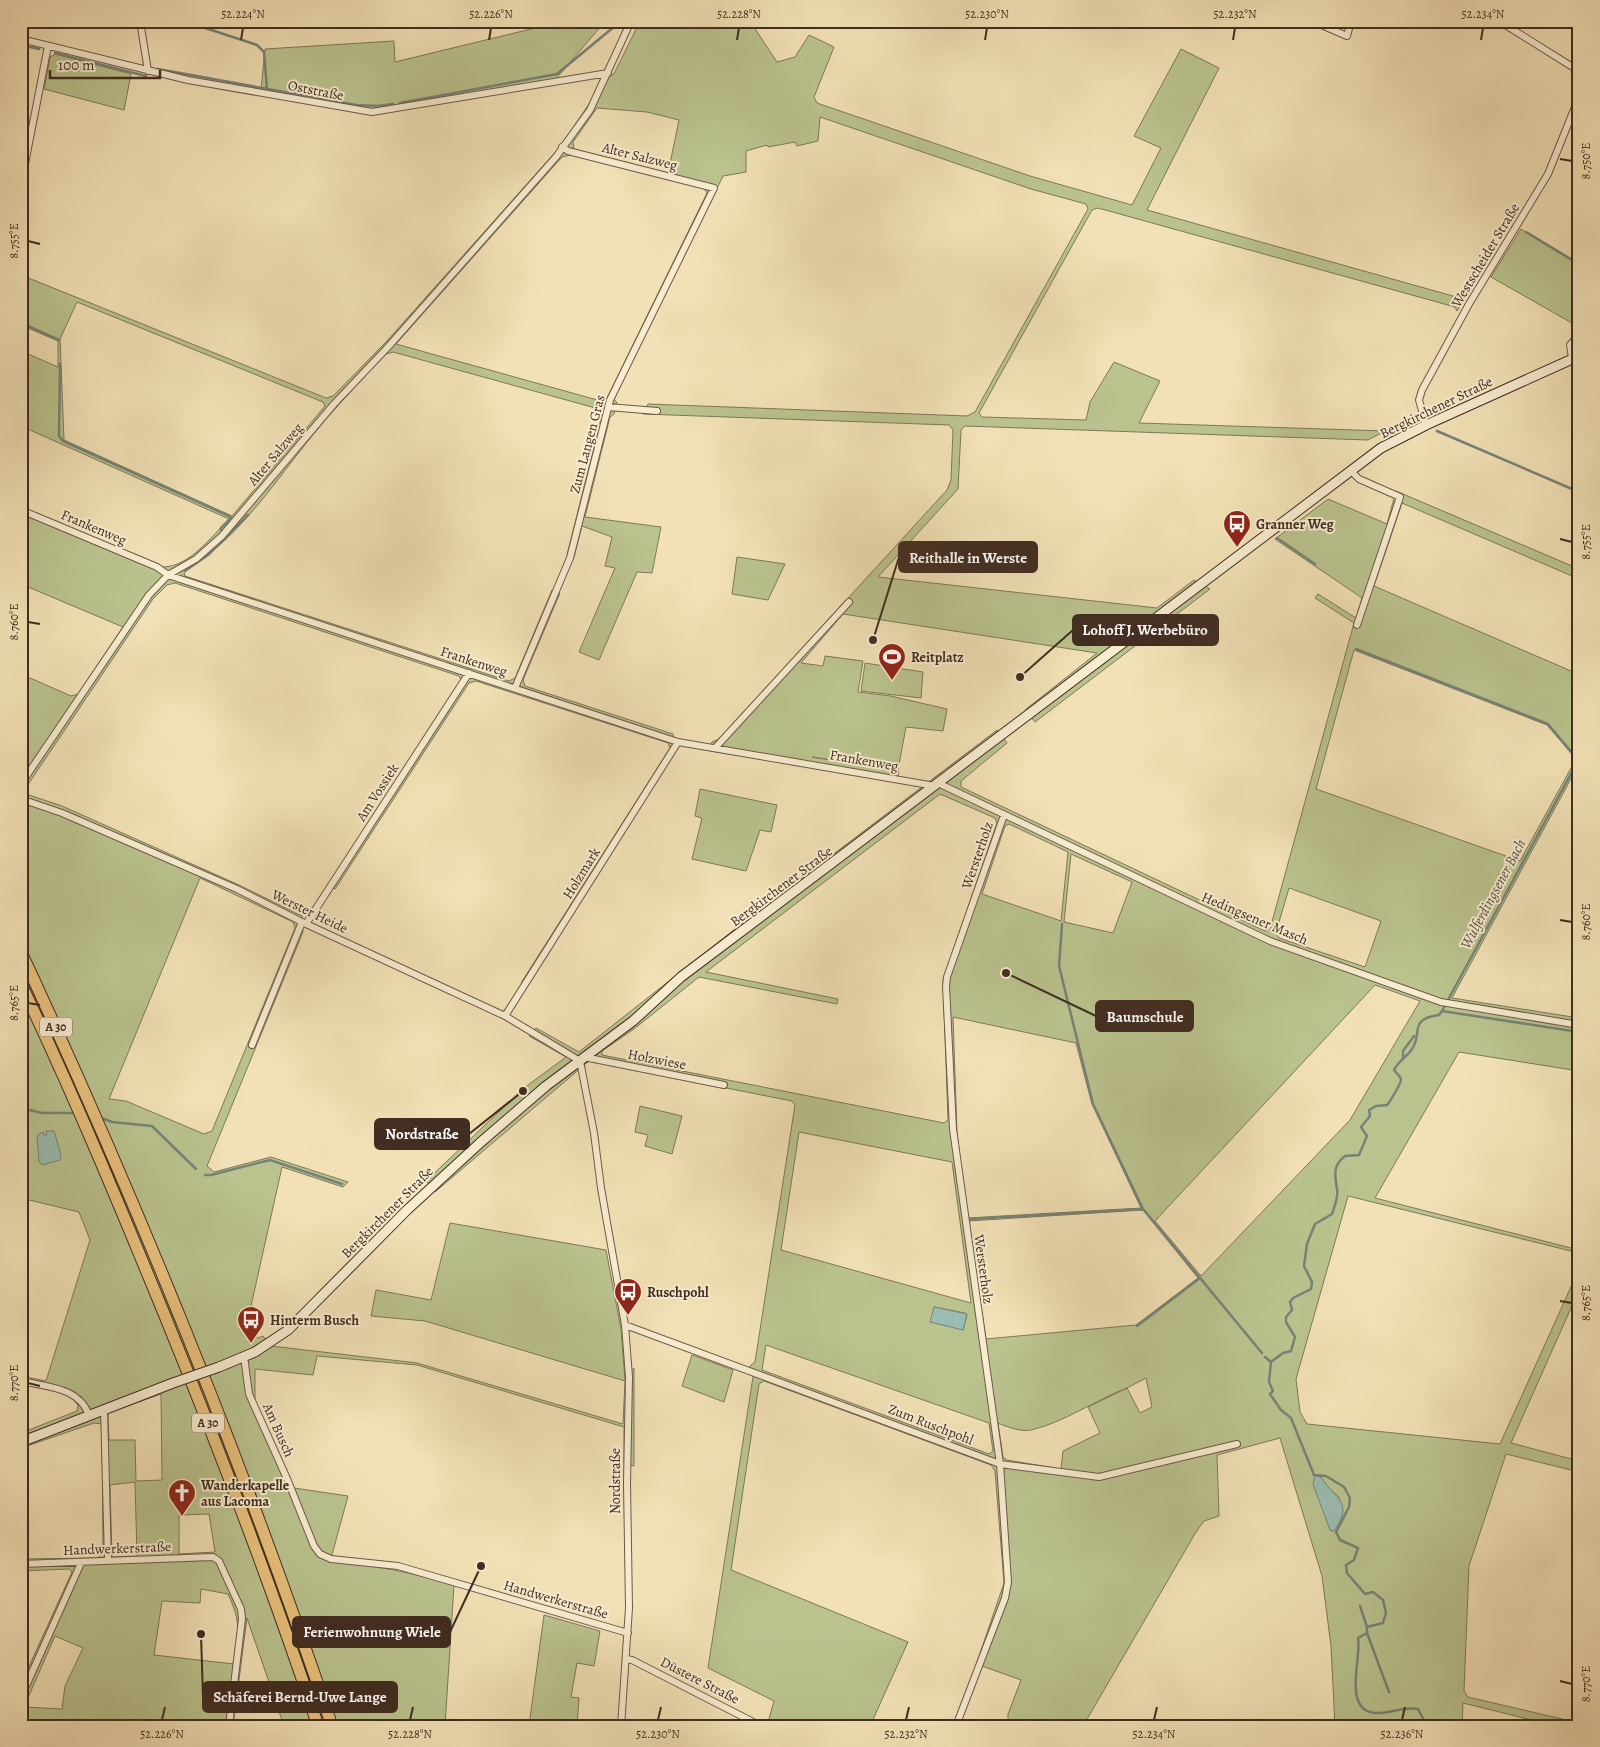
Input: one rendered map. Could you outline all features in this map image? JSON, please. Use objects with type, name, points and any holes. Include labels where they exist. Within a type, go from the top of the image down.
[{"type":"highway","name":"A 30","points":[[21,952],[90,1102],[184,1326],[250,1495],[332,1726]]},
{"type":"highway","name":"A 30","points":[[21,984],[140,1255],[220,1456],[318,1726]]},
{"type":"street","points":[[140,21],[148,70]]},
{"type":"street","name":"Alter Salzweg","points":[[21,784],[149,595],[168,575],[196,559],[222,536],[334,404],[388,347],[556,157],[590,110],[631,21]]},
{"type":"street","points":[[1312,21],[1347,36],[1351,21]]},
{"type":"street","points":[[1498,21],[1508,24],[1579,71]]},
{"type":"street","name":"Oststraße","points":[[21,39],[148,70],[353,110],[372,112],[396,110],[608,74]]},
{"type":"street","points":[[21,184],[48,46]]},
{"type":"street","name":"Westscheider Straße","points":[[1426,425],[1419,400],[1422,390],[1469,304],[1548,174],[1579,97]]},
{"type":"street","name":"Alter Salzweg","points":[[562,147],[568,151],[714,188]]},
{"type":"street","name":"Zum Langen Gras","points":[[515,688],[570,558],[608,407],[714,188]]},
{"type":"street","name":"Bergkirchener Straße","points":[[21,1442],[219,1367],[265,1347],[288,1330],[437,1181],[546,1086],[633,1021],[681,977],[1381,448],[1426,425],[1575,357],[1570,345],[1579,335]]},
{"type":"street","points":[[608,407],[657,411]]},
{"type":"street","points":[[1351,471],[1359,478],[1400,497],[1357,625]]},
{"type":"street","name":"Frankenweg","points":[[21,510],[157,567],[168,575],[678,742],[936,785]]},
{"type":"street","points":[[716,747],[850,602]]},
{"type":"street","name":"Am Vossiek","points":[[252,1045],[304,923],[469,673]]},
{"type":"street","name":"Holzmark","points":[[505,1016],[678,742]]},
{"type":"street","name":"Hedingsener Masch","points":[[936,785],[1004,815],[1270,941],[1441,1002],[1579,1025]]},
{"type":"street","name":"Werster Heide","points":[[21,799],[62,813],[237,889],[304,923],[505,1016],[582,1059]]},
{"type":"street","name":"Wersterholz","points":[[956,1726],[1007,1591],[1000,1464],[953,1129],[946,986],[947,977],[1004,815]]},
{"type":"street","name":"Holzwiese","points":[[582,1059],[724,1084]]},
{"type":"street","name":"Nordstraße","points":[[582,1059],[601,1188],[625,1325],[629,1377],[628,1633],[621,1726]]},
{"type":"street","name":"Zum Ruschpohl","points":[[625,1325],[1000,1464],[1099,1478],[1237,1444]]},
{"type":"street","name":"Am Busch","points":[[244,1356],[248,1372],[249,1394],[288,1481],[314,1546],[320,1554],[331,1559]]},
{"type":"street","points":[[21,1382],[69,1392],[82,1402],[89,1415]]},
{"type":"street","points":[[104,1409],[108,1561]]},
{"type":"street","name":"Handwerkerstraße","points":[[21,1564],[213,1557],[222,1566],[242,1619],[229,1726]]},
{"type":"street","name":"Handwerkerstraße","points":[[331,1559],[398,1566],[628,1633]]},
{"type":"street","points":[[21,1697],[81,1563]]},
{"type":"street","name":"Düstere Straße","points":[[627,1659],[761,1726]]},
{"type":"green space","points":[[564,21],[602,21],[602,25],[554,81],[371,111],[261,90],[265,49],[394,41],[395,62]]},
{"type":"green space","points":[[640,21],[750,21],[777,62],[795,57],[809,35],[834,47],[814,97],[817,103],[1030,176],[1132,205],[1161,148],[1134,136],[1181,49],[1219,68],[1147,210],[1460,298],[1467,295],[1457,311],[1455,307],[1098,208],[1092,210],[979,413],[982,417],[1086,420],[1090,402],[1114,362],[1160,381],[1139,423],[1385,431],[1368,440],[965,426],[961,430],[958,489],[878,577],[1157,608],[1194,580],[1210,589],[1035,722],[1025,710],[1097,653],[843,614],[801,663],[823,666],[825,656],[863,661],[858,692],[891,696],[947,709],[943,731],[906,727],[898,770],[812,757],[899,771],[897,781],[710,751],[712,742],[719,739],[947,490],[951,480],[953,430],[949,425],[643,414],[648,404],[967,416],[975,412],[1088,209],[1086,204],[1031,189],[820,117],[818,141],[797,146],[795,142],[768,147],[767,145],[746,151],[746,172],[723,176],[614,399],[617,403],[614,414],[610,417],[585,517],[661,527],[652,573],[637,572],[599,660],[579,652],[615,568],[605,566],[612,537],[582,526],[574,557],[567,555],[602,415],[599,409],[393,352],[386,354],[326,419],[251,513],[220,545],[184,572],[185,576],[509,681],[515,678],[552,590],[560,593],[523,680],[525,686],[673,734],[675,752],[527,987],[521,983],[670,748],[668,743],[476,681],[469,683],[335,889],[328,885],[461,680],[459,676],[175,583],[167,585],[153,599],[25,789],[26,794],[62,806],[239,885],[302,916],[303,932],[207,1166],[214,1172],[271,1157],[348,1182],[343,1187],[282,1167],[247,1324],[258,1338],[263,1336],[271,1346],[417,1363],[623,1424],[625,1381],[425,1321],[371,1316],[376,1290],[431,1300],[450,1223],[606,1250],[621,1329],[625,1380],[634,1368],[634,1466],[624,1463],[624,1427],[417,1365],[317,1356],[313,1375],[255,1369],[255,1400],[294,1488],[348,1496],[330,1562],[393,1570],[454,1585],[445,1726],[284,1726],[247,1618],[233,1726],[21,1726],[21,1684],[72,1572],[69,1569],[21,1571],[21,1559],[98,1558],[103,1551],[102,1424],[94,1423],[21,1448],[21,1433],[77,1411],[78,1405],[68,1394],[21,1384],[21,1376],[46,1381],[90,1240],[79,1212],[21,1198],[27,1162],[25,1148],[21,1143],[21,674],[71,696],[78,694],[123,627],[21,584],[21,514],[34,519],[37,513],[164,567],[174,565],[192,556],[229,519],[21,426],[21,351],[58,367],[58,341],[21,325],[21,275],[326,398],[333,396],[386,342],[559,148],[589,104],[604,76],[614,74]],"holes":[[[597,108],[647,112],[679,120],[668,173],[574,149],[573,142]],[[571,155],[704,188],[707,193],[607,398],[601,401],[396,344],[562,157]],[[77,302],[323,402],[325,406],[232,516],[64,440],[60,339]],[[200,878],[293,922],[295,928],[212,1131],[204,1134],[126,1101],[109,1099]],[[161,1394],[162,1480],[136,1481],[135,1440],[109,1440],[108,1413]],[[135,1482],[137,1556],[112,1557],[110,1485]],[[209,1514],[215,1552],[179,1554],[179,1515]],[[201,1589],[228,1594],[235,1613],[238,1629],[234,1664],[154,1655],[162,1601],[200,1603]],[[55,1636],[83,1648],[65,1686],[62,1709],[24,1707]]]},
{"type":"green space","points":[[55,54],[131,74],[124,110],[44,89],[50,57]]},
{"type":"green space","points":[[1521,229],[1579,265],[1579,327],[1491,277]]},
{"type":"green space","points":[[1396,491],[1579,569],[1579,579],[1402,503],[1374,586],[1571,671],[1579,655],[1579,764],[1452,998],[1579,1018],[1579,1071],[1459,1052],[1375,1198],[1579,1250],[1579,1253],[1348,1196],[1296,1379],[1300,1412],[1307,1424],[1500,1444],[1579,1269],[1579,1290],[1511,1443],[1579,1461],[1579,1472],[1506,1454],[1469,1566],[1464,1691],[1468,1697],[1579,1723],[1579,1726],[1556,1726],[1463,1703],[1462,1726],[1335,1726],[1331,1646],[1322,1576],[1280,1438],[1217,1455],[1219,1516],[1204,1521],[1196,1532],[1083,1726],[1015,1726],[1008,1723],[1008,1714],[1021,1680],[982,1666],[975,1668],[1004,1583],[995,1471],[991,1465],[764,1381],[759,1384],[731,1570],[908,1642],[870,1726],[767,1726],[774,1701],[708,1668],[753,1377],[750,1366],[755,1362],[795,1105],[792,1101],[589,1061],[435,1192],[426,1181],[524,1088],[566,1057],[529,1036],[536,1028],[579,1052],[740,925],[997,730],[1007,743],[961,781],[961,787],[1265,931],[1270,929],[1354,623],[1315,598],[1318,594],[1356,618],[1362,598],[1275,539],[1328,499],[1387,524]],"holes":[[[1354,650],[1547,725],[1576,759],[1520,861],[1316,789]],[[940,794],[995,818],[997,823],[943,980],[948,1120],[944,1123],[602,1055],[602,1051],[634,1029],[699,977],[837,1004],[838,999],[706,972]],[[1009,824],[1068,852],[1061,921],[982,894],[1005,826]],[[1071,854],[1132,882],[1113,933],[1064,922]],[[1289,888],[1381,921],[1365,967],[1279,938],[1276,932]],[[1375,985],[1420,1001],[1350,1120],[1201,1276],[1155,1221]],[[953,1017],[1076,1043],[1092,1104],[1141,1208],[967,1218],[957,1132]],[[799,1132],[952,1162],[971,1303],[781,1250]],[[1143,1210],[1198,1278],[1136,1325],[986,1339],[968,1221]],[[934,1307],[967,1315],[963,1330],[949,1325]],[[766,1345],[989,1423],[993,1451],[989,1454],[762,1370]],[[1146,1378],[1152,1407],[1140,1413],[1127,1388]],[[1127,1388],[1088,1407],[1100,1433],[1063,1451],[1061,1469],[1007,1460],[1003,1457],[998,1423],[1019,1430],[1031,1430],[1056,1422]],[[1325,1486],[1339,1497],[1333,1531],[1331,1531]]]},
{"type":"green space","points":[[737,557],[785,564],[768,600],[732,594]]},
{"type":"green space","name":"Reitplatz","points":[[865,663],[923,672],[921,698],[861,691]]},
{"type":"green space","points":[[700,789],[777,805],[771,832],[760,830],[746,871],[692,859],[702,818],[695,816]]},
{"type":"green space","points":[[640,1106],[682,1116],[672,1154],[645,1146],[648,1135],[635,1132]]},
{"type":"green space","points":[[692,1355],[733,1370],[724,1402],[682,1386]]},
{"type":"green space","points":[[544,1615],[600,1631],[594,1666],[577,1663],[571,1697],[579,1698],[577,1726],[529,1726]]},
{"type":"water","points":[[46,1131],[54,1131],[61,1155],[60,1160],[42,1165],[39,1161],[37,1136],[43,1132],[44,1135],[47,1135]]},
{"type":"water","points":[[934,1307],[967,1314],[963,1330],[930,1322]]},
{"type":"water","points":[[1315,1475],[1322,1478],[1343,1507],[1340,1521],[1334,1531],[1330,1530],[1313,1484]]},
{"type":"waterway","points":[[400,103],[557,74],[621,21]]},
{"type":"waterway","points":[[190,23],[257,45],[264,52],[267,89]]},
{"type":"waterway","points":[[21,45],[39,49]]},
{"type":"waterway","points":[[55,53],[146,76]]},
{"type":"waterway","points":[[158,69],[356,105],[378,106],[393,104]]},
{"type":"waterway","points":[[1526,232],[1579,264]]},
{"type":"waterway","points":[[21,323],[59,340]]},
{"type":"waterway","points":[[60,364],[59,436],[63,441],[229,516],[231,518],[221,530]]},
{"type":"waterway","points":[[1437,431],[1579,492]]},
{"type":"waterway","points":[[185,571],[208,555],[248,515]]},
{"type":"waterway","points":[[1277,538],[1315,564]]},
{"type":"waterway","points":[[1356,649],[1548,724],[1578,760]]},
{"type":"waterway","name":"Wulferdingsener Bach","points":[[1427,1726],[1418,1709],[1407,1708],[1375,1713],[1365,1710],[1359,1703],[1356,1693],[1358,1638],[1367,1633],[1367,1627],[1383,1623],[1386,1613],[1383,1600],[1373,1592],[1365,1594],[1347,1573],[1346,1565],[1354,1560],[1358,1548],[1340,1540],[1336,1532],[1349,1507],[1350,1498],[1344,1487],[1326,1476],[1314,1475],[1291,1418],[1281,1410],[1270,1394],[1273,1391],[1269,1382],[1271,1362],[1283,1353],[1291,1351],[1295,1337],[1286,1322],[1286,1317],[1292,1310],[1290,1302],[1293,1298],[1311,1289],[1312,1282],[1304,1266],[1307,1244],[1315,1224],[1332,1214],[1337,1195],[1336,1167],[1345,1156],[1359,1155],[1367,1136],[1361,1127],[1370,1116],[1369,1110],[1376,1106],[1387,1105],[1393,1097],[1401,1080],[1394,1070],[1412,1049],[1420,1023],[1429,1017],[1439,1015],[1442,1011],[1579,759]]},
{"type":"waterway","points":[[1062,924],[1059,966],[1093,1104],[1143,1209],[1262,1353]]},
{"type":"waterway","points":[[1442,1011],[1579,1032]]},
{"type":"waterway","name":"Wulferdingsener Bach","points":[[1403,1058],[1403,1051],[1414,1036]]},
{"type":"waterway","points":[[21,1108],[42,1113],[76,1113]]},
{"type":"waterway","points":[[99,1117],[112,1122],[152,1126],[196,1169]]},
{"type":"waterway","points":[[205,1175],[270,1160],[342,1184]]},
{"type":"waterway","points":[[971,1219],[1143,1209]]},
{"type":"waterway","points":[[1137,1326],[1200,1278]]},
{"type":"waterway","name":"Wulferdingsener Bach","points":[[1265,1357],[1271,1362]]},
{"type":"waterway","points":[[1360,1606],[1367,1627]]},
{"type":"waterway","points":[[1367,1633],[1389,1692]]},
{"type":"place","name":"Granner Weg","points":[[1237,548]]},
{"type":"place","name":"Reithalle in Werste","points":[[873,640]]},
{"type":"place","name":"Lohoff J. Werbebüro","points":[[1020,677]]},
{"type":"place","name":"Reitplatz","points":[[892,681]]},
{"type":"place","name":"Baumschule","points":[[1006,973]]},
{"type":"place","name":"Nordstraße","points":[[523,1091]]},
{"type":"place","name":"Ruschpohl","points":[[628,1316]]},
{"type":"place","name":"Hinterm Busch","points":[[251,1344]]},
{"type":"place","name":"Wanderkapelle aus Lacoma","points":[[182,1517]]},
{"type":"place","name":"Ferienwohnung Wiele","points":[[481,1566]]},
{"type":"place","name":"Schäferei Bernd-Uwe Lange","points":[[201,1634]]}]
